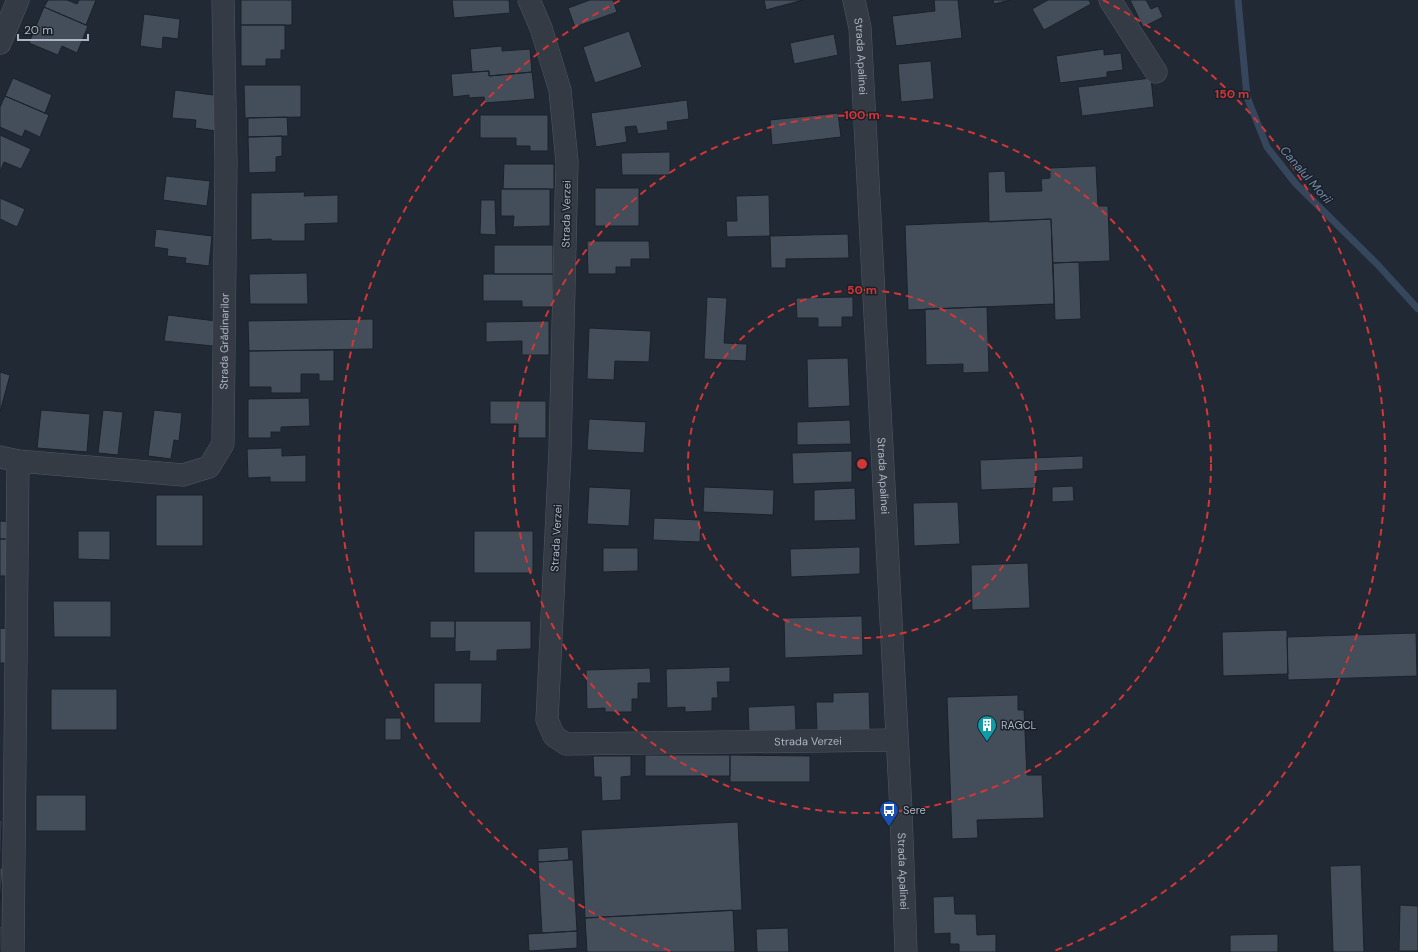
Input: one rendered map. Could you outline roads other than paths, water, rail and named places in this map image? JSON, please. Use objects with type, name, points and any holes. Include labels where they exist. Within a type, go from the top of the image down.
[{"type":"street","points":[[0,43],[18,0]]},
{"type":"street","name":"Strada Grădinarilor","points":[[9,459],[184,475],[209,467],[223,444],[226,170],[223,0]]},
{"type":"street","name":"Strada Verzei","points":[[529,0],[541,28],[560,90],[567,162],[560,451],[547,720],[554,736],[566,744],[896,740]]},
{"type":"street","name":"Strada Apalinei","points":[[854,0],[860,28],[896,740],[901,811],[906,952]]},
{"type":"street","points":[[1110,0],[1156,72]]},
{"type":"street","points":[[9,459],[14,952]]},
{"type":"waterway","name":"Canalul Morii","points":[[1238,0],[1247,97],[1267,147],[1296,184],[1377,264],[1418,309]]},
{"type":"place","name":"RAGCL","points":[[987,742]]},
{"type":"place","name":"Sere","points":[[889,827]]}]
